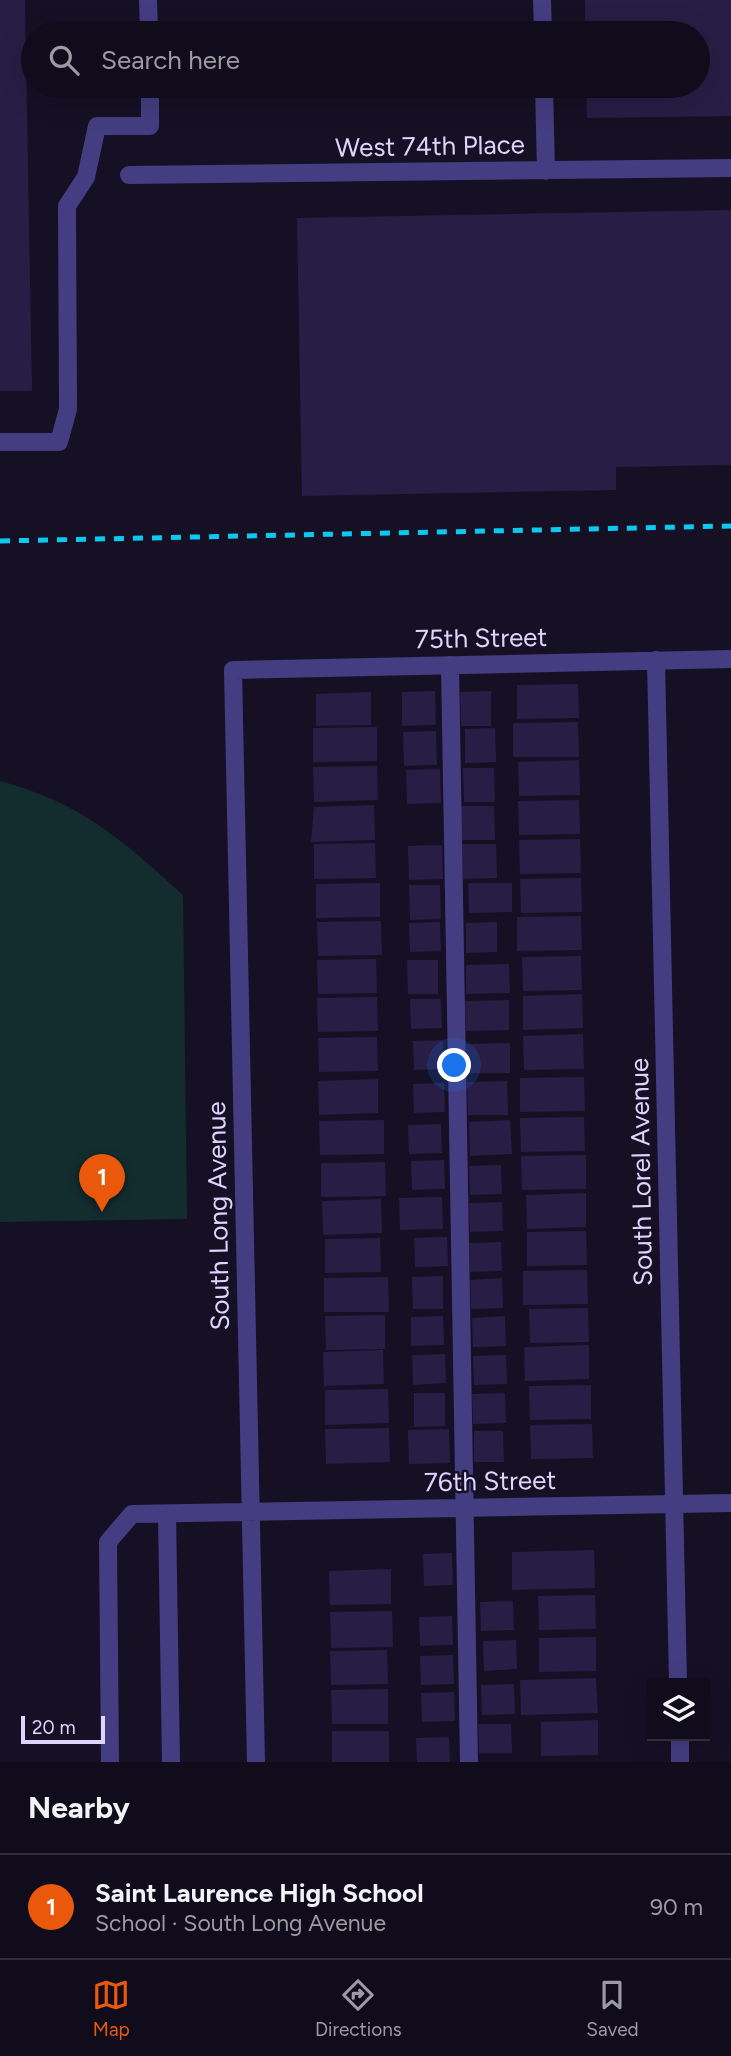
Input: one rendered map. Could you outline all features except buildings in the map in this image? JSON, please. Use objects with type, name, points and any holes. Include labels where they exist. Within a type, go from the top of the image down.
[{"type":"street","points":[[148,0],[149,21]]},
{"type":"street","points":[[542,0],[542,21]]},
{"type":"street","points":[[0,442],[59,442],[68,409],[66,206],[86,177],[97,127],[150,125],[150,98]]},
{"type":"street","points":[[544,98],[547,171]]},
{"type":"street","name":"West 74th Place","points":[[130,174],[731,168]]},
{"type":"street","name":"75th Street","points":[[233,670],[731,659]]},
{"type":"street","name":"South Lorel Avenue","points":[[656,660],[678,1678]]},
{"type":"street","points":[[450,665],[469,1762]]},
{"type":"street","name":"South Long Avenue","points":[[233,670],[256,1762]]},
{"type":"street","name":"76th Street","points":[[110,1762],[108,1542],[132,1514],[731,1503]]},
{"type":"street","points":[[167,1514],[171,1762]]},
{"type":"street","points":[[680,1741],[680,1762]]},
{"type":"green space","points":[[0,781],[55,800],[78,812],[120,841],[183,895],[187,1219],[0,1222]]},
{"type":"railway","points":[[0,541],[731,526]]},
{"type":"place","name":"Saint Laurence High School","points":[[102,1212]]}]
